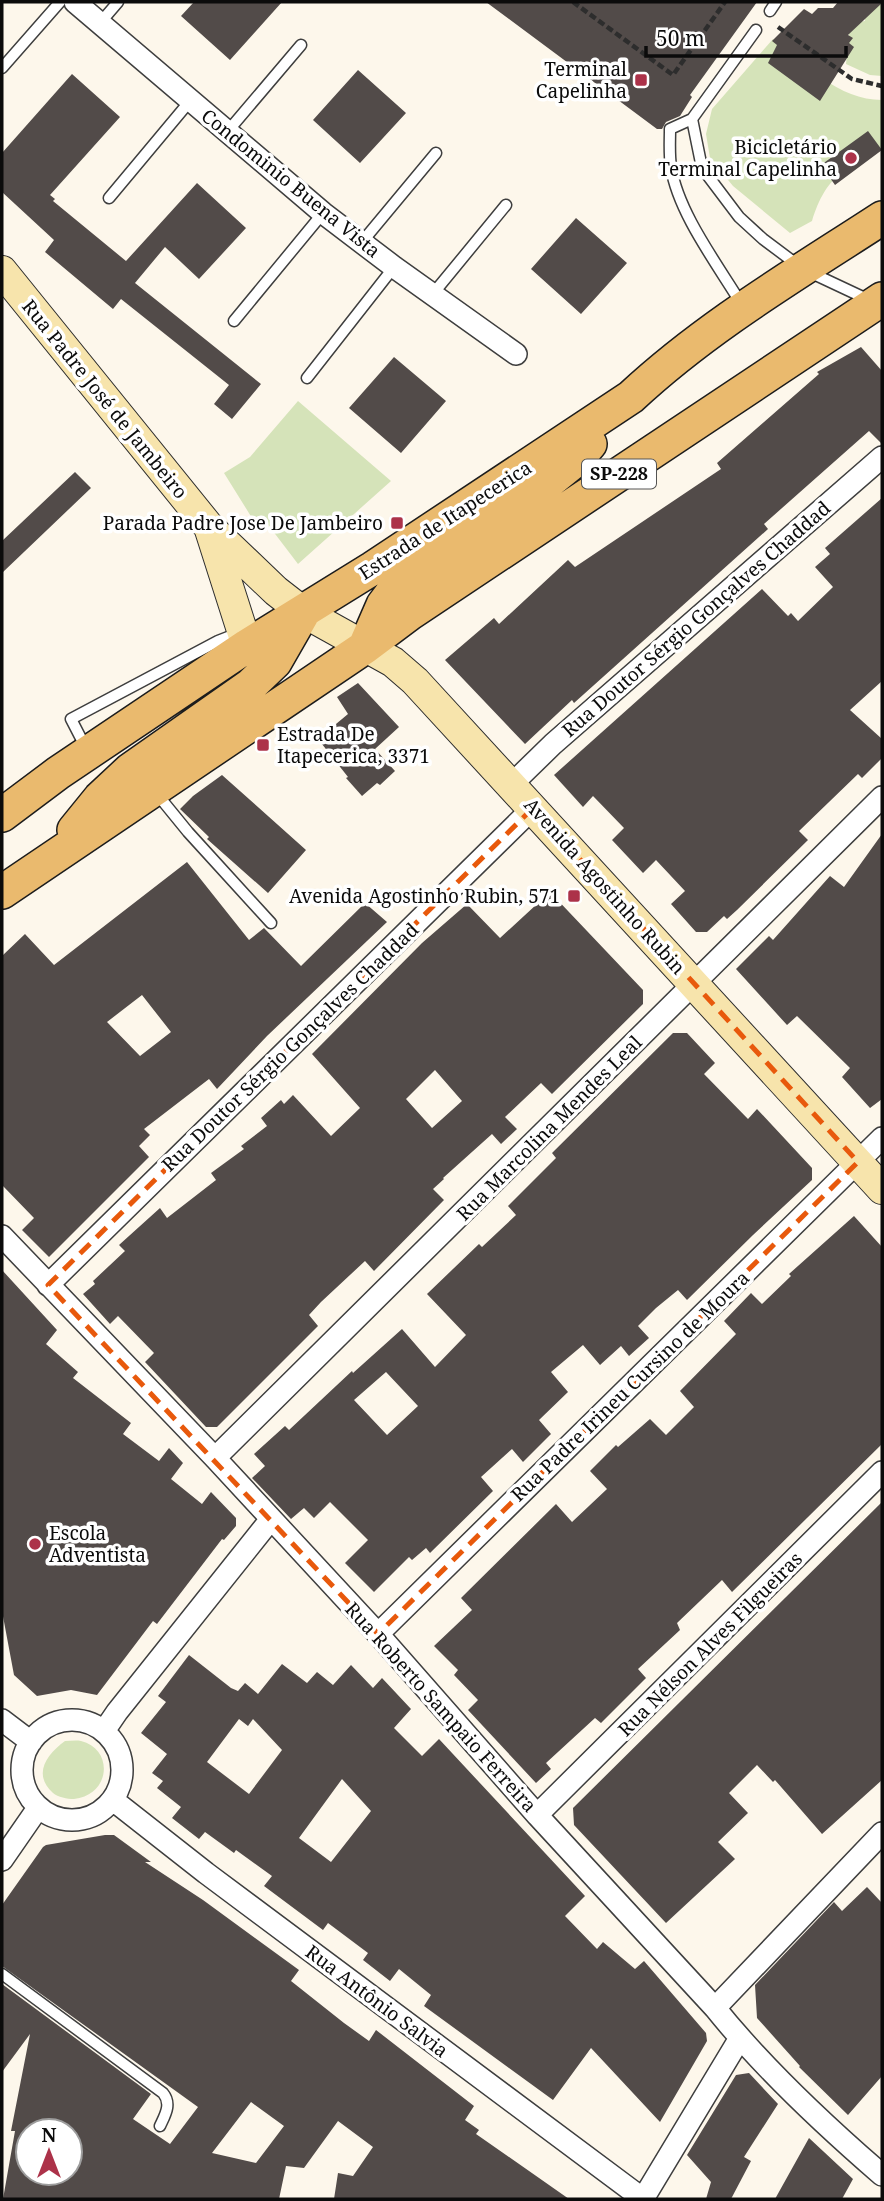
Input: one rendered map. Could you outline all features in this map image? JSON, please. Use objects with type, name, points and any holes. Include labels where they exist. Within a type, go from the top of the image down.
[{"type":"main road","name":"Estrada de Itapecerica","points":[[2,816],[244,638],[303,612],[631,397],[651,378],[743,307],[882,218]]},
{"type":"main road","name":"Rua Padre José de Jambeiro","points":[[2,271],[209,527],[276,591],[303,612]]},
{"type":"main road","name":"SP-228","points":[[2,892],[365,647],[409,614],[879,301]]},
{"type":"main road","points":[[365,647],[383,605],[401,580],[541,488],[577,459],[631,397]]},
{"type":"main road","name":"Rua Padre José de Jambeiro","points":[[209,527],[244,638]]},
{"type":"main road","points":[[51,859],[100,798],[130,770],[251,684],[275,662],[303,612]]},
{"type":"main road","name":"Avenida Agostinho Rubin","points":[[303,612],[393,662],[415,681],[882,1189]]},
{"type":"street","name":"Condominio Buena Vista","points":[[75,2],[323,213],[516,354]]},
{"type":"street","name":"Rua Doutor Sérgio Gonçalves Chaddad","points":[[512,784],[553,744],[882,457]]},
{"type":"street","name":"Rua Marcolina Mendes Leal","points":[[215,1458],[882,797]]},
{"type":"street","name":"Rua Doutor Sérgio Gonçalves Chaddad","points":[[48,1285],[533,808]]},
{"type":"street","name":"Rua Padre Irineu Cursino de Moura","points":[[378,1634],[882,1138]]},
{"type":"street","name":"Rua Roberto Sampaio Ferreira","points":[[2,1236],[215,1458],[378,1634],[537,1815],[740,2038],[882,2175]]},
{"type":"street","name":"Rua Nélson Alves Filgueiras","points":[[537,1815],[882,1472]]},
{"type":"street","points":[[104,1731],[271,1520]]},
{"type":"street","points":[[2,1720],[31,1742]]},
{"type":"street","points":[[71,1720],[94,1725],[104,1731],[113,1740],[123,1764],[123,1777],[113,1800],[105,1809],[84,1820],[59,1819],[38,1808],[25,1788],[22,1776],[25,1752],[31,1742],[48,1726],[71,1720]]},
{"type":"street","name":"Rua Antônio Salvia","points":[[113,1800],[206,1873],[643,2199]]},
{"type":"street","points":[[2,1860],[38,1808]]},
{"type":"street","points":[[715,2008],[882,1833]]},
{"type":"street","points":[[643,2199],[740,2038]]},
{"type":"lane","points":[[2,68],[60,2]]},
{"type":"lane","points":[[100,23],[117,2]]},
{"type":"lane","points":[[743,307],[700,240],[676,187],[671,167],[670,129],[692,120],[756,30]]},
{"type":"lane","points":[[228,131],[301,45]]},
{"type":"lane","points":[[723,52],[733,60]]},
{"type":"lane","points":[[109,198],[190,101]]},
{"type":"lane","points":[[692,120],[702,168],[739,217],[803,269],[879,301]]},
{"type":"lane","points":[[362,242],[436,153]]},
{"type":"lane","points":[[432,295],[506,205]]},
{"type":"lane","points":[[234,321],[323,213]]},
{"type":"lane","points":[[307,378],[394,267]]},
{"type":"lane","points":[[154,789],[188,832],[271,923]]},
{"type":"lane","points":[[2,1974],[163,2093],[168,2104],[160,2126]]},
{"type":"path","points":[[573,2],[673,75],[725,2]]},
{"type":"path","points":[[775,25],[852,79],[882,86]]},
{"type":"highlighted area","points":[[533,808],[858,1162],[378,1634],[48,1285]]},
{"type":"green space","points":[[863,2],[882,2],[882,76],[870,75],[846,64],[850,23],[865,21]]},
{"type":"green space","points":[[773,39],[837,87],[851,94],[882,100],[882,148],[838,176],[824,193],[812,221],[790,233],[733,186],[710,158],[706,134],[712,109]]},
{"type":"green space","points":[[298,401],[391,481],[298,564],[266,522],[257,526],[224,473],[250,457]]},
{"type":"green space","points":[[65,1741],[81,1741],[92,1746],[103,1762],[101,1781],[86,1796],[63,1798],[55,1794],[43,1779],[44,1765],[48,1758]]},
{"type":"building","points":[[194,2],[282,2],[230,60],[181,16]]},
{"type":"building","name":"Terminal Capelinha","points":[[486,2],[757,2],[690,95],[692,97],[680,116],[666,122],[662,129],[657,129]]},
{"type":"building","points":[[838,2],[882,3],[848,35],[853,38],[849,43],[854,47],[820,101],[768,63],[777,45],[772,41],[804,9],[812,14],[818,8],[833,8]]},
{"type":"building","points":[[358,70],[406,113],[360,163],[313,120]]},
{"type":"building","points":[[72,74],[120,117],[50,195],[55,199],[53,201],[126,261],[197,183],[246,228],[199,279],[165,247],[135,283],[261,384],[232,419],[214,404],[229,385],[121,299],[113,309],[45,252],[54,240],[2,192],[2,153]]},
{"type":"building","name":"Bicicletário Terminal Capelinha","points":[[868,131],[882,150],[835,185],[821,165]]},
{"type":"building","points":[[576,218],[627,263],[581,314],[531,269]]},
{"type":"building","points":[[861,347],[882,371],[882,444],[869,431],[764,524],[768,529],[525,744],[445,660],[494,618],[499,624],[568,560],[575,567],[721,469],[717,463],[819,374],[817,372]]},
{"type":"building","points":[[394,357],[446,401],[401,453],[349,408]]},
{"type":"building","points":[[75,472],[91,488],[2,573],[2,541]]},
{"type":"building","points":[[882,498],[882,681],[850,710],[882,739],[882,758],[862,778],[858,774],[799,831],[808,840],[737,910],[727,919],[724,916],[707,932],[696,932],[671,904],[685,891],[656,860],[643,873],[612,840],[624,828],[593,796],[583,807],[554,775],[762,589],[788,616],[791,613],[798,621],[833,587],[815,567],[830,554],[825,548]]},
{"type":"building","points":[[358,683],[399,727],[375,749],[395,771],[380,785],[377,783],[362,796],[318,739],[348,714],[337,697]]},
{"type":"building","points":[[222,775],[306,850],[268,893],[207,839],[209,837],[180,809]]},
{"type":"building","points":[[882,834],[882,1099],[870,1108],[842,1077],[850,1068],[797,1016],[787,1025],[736,969],[769,936],[773,940],[830,876],[844,887]]},
{"type":"building","points":[[187,862],[249,940],[264,928],[301,966],[365,903],[387,922],[267,1036],[217,1089],[209,1079],[144,1129],[150,1135],[139,1146],[149,1157],[49,1257],[22,1230],[34,1218],[2,1185],[2,956],[25,934],[54,965]],"holes":[[[142,995],[171,1032],[140,1056],[107,1022]]]},
{"type":"building","points":[[550,892],[643,990],[643,1004],[552,1094],[541,1083],[505,1117],[517,1129],[501,1144],[492,1134],[443,1178],[433,1189],[444,1200],[374,1271],[365,1261],[321,1302],[309,1315],[318,1326],[217,1427],[206,1427],[145,1362],[154,1353],[118,1316],[110,1324],[83,1294],[125,1251],[119,1245],[160,1208],[167,1218],[216,1180],[211,1173],[244,1149],[241,1146],[267,1126],[261,1118],[281,1100],[284,1104],[293,1095],[331,1136],[360,1108],[312,1054],[422,943],[467,904],[500,938]],"holes":[[[435,1070],[462,1101],[432,1128],[406,1099]]]},
{"type":"building","points":[[673,1033],[687,1033],[715,1063],[704,1074],[748,1119],[757,1109],[812,1168],[812,1180],[687,1300],[678,1290],[656,1308],[638,1326],[649,1338],[629,1356],[621,1346],[600,1365],[583,1345],[551,1372],[568,1392],[539,1420],[551,1434],[523,1462],[512,1449],[481,1477],[493,1491],[430,1553],[426,1548],[412,1560],[409,1557],[374,1592],[345,1563],[368,1540],[330,1502],[314,1518],[304,1508],[291,1519],[252,1478],[265,1466],[254,1454],[285,1426],[289,1430],[402,1329],[435,1367],[466,1335],[427,1294],[479,1244],[482,1247],[516,1215],[508,1206],[556,1158],[552,1153]],"holes":[[[386,1372],[418,1406],[387,1435],[354,1400]]]},
{"type":"building","points":[[854,1216],[882,1247],[882,1444],[732,1592],[722,1580],[677,1623],[680,1630],[638,1669],[646,1678],[601,1723],[595,1718],[546,1763],[551,1769],[536,1783],[468,1710],[478,1700],[454,1675],[458,1670],[434,1646],[472,1610],[461,1598],[556,1504],[572,1522],[607,1489],[590,1471],[616,1445],[618,1447],[650,1419],[666,1435],[694,1407],[680,1391],[736,1334],[724,1321],[751,1293],[762,1304],[791,1276],[789,1274]]},
{"type":"building","points":[[2,1270],[57,1330],[46,1344],[78,1372],[73,1378],[131,1423],[123,1434],[159,1461],[169,1448],[183,1463],[171,1479],[202,1504],[211,1492],[236,1518],[236,1526],[222,1539],[157,1624],[153,1621],[97,1695],[71,1690],[37,1696],[14,1675],[2,1611]]},
{"type":"building","points":[[882,1502],[882,1780],[822,1834],[775,1780],[773,1782],[757,1765],[729,1793],[748,1813],[718,1842],[735,1859],[666,1923],[574,1825],[573,1808]]},
{"type":"building","points":[[189,1655],[231,1688],[238,1691],[245,1683],[258,1694],[282,1664],[307,1683],[317,1672],[333,1685],[351,1665],[373,1688],[382,1678],[411,1709],[394,1728],[422,1756],[439,1739],[585,1896],[565,1916],[597,1949],[603,1942],[635,1969],[644,1961],[706,2033],[707,2041],[660,2122],[591,2048],[553,2100],[424,2006],[431,1995],[399,1969],[390,1981],[363,1960],[368,1953],[328,1923],[323,1930],[264,1886],[272,1876],[205,1832],[199,1839],[172,1818],[181,1807],[157,1788],[163,1781],[152,1773],[167,1754],[141,1733],[166,1702],[158,1696]],"holes":[[[239,1719],[248,1726],[253,1719],[282,1750],[249,1794],[207,1762]],[[342,1779],[371,1811],[331,1862],[299,1838]]]},
{"type":"building","points":[[114,1835],[151,1862],[145,1862],[203,1900],[299,1970],[291,1981],[344,2023],[369,2041],[376,2030],[474,2106],[465,2120],[479,2130],[476,2134],[569,2199],[334,2199],[338,2173],[353,2176],[373,2147],[338,2121],[304,2168],[286,2166],[279,2199],[3,2199],[14,2137],[14,2187],[84,2187],[84,2117],[14,2117],[14,2131],[11,2131],[30,2034],[2,2072],[2,1984],[151,2094],[133,2119],[170,2144],[198,2107],[2,1966],[2,1905],[43,1847]],"holes":[[[251,2102],[284,2126],[256,2163],[212,2153]]]},
{"type":"building","points":[[867,1887],[882,1903],[882,2076],[848,2115],[799,2067],[757,2018],[755,1985],[834,1902],[842,1911]]},
{"type":"building","points":[[749,2073],[778,2104],[744,2157],[751,2161],[731,2199],[706,2199],[711,2182],[687,2155],[736,2075]]},
{"type":"building","points":[[809,2138],[853,2179],[842,2199],[775,2199]]},
{"type":"place","name":"Terminal Capelinha","points":[[641,80]]},
{"type":"place","name":"Bicicletário Terminal Capelinha","points":[[851,158]]},
{"type":"place","name":"Parada Padre Jose De Jambeiro","points":[[397,523]]},
{"type":"place","name":"Estrada De Itapecerica, 3371","points":[[263,745]]},
{"type":"place","name":"Avenida Agostinho Rubin, 571","points":[[574,896]]},
{"type":"place","name":"Escola Adventista","points":[[35,1544]]}]
